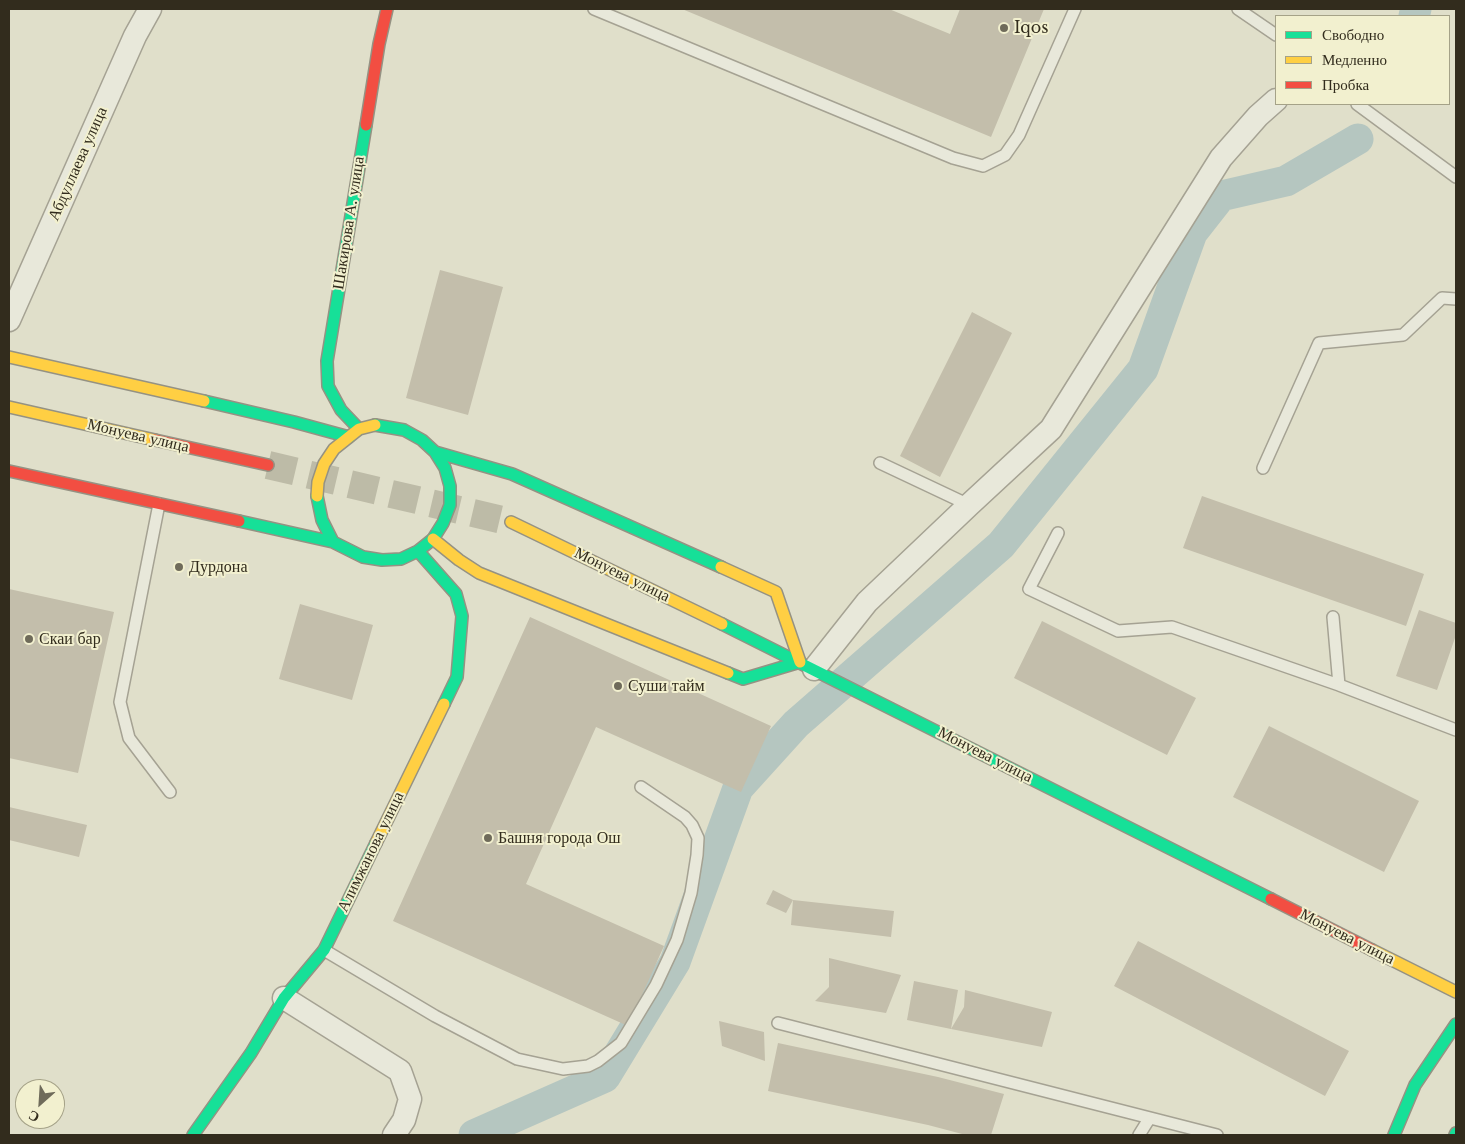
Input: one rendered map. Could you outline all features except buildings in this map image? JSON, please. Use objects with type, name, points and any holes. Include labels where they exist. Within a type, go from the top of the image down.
[{"type":"main road","name":"Шакирова А. улица","points":[[359,429],[341,410],[328,386],[327,362],[379,44],[387,9]]},
{"type":"main road","points":[[9,357],[294,422],[349,437]]},
{"type":"main road","name":"Монуева улица","points":[[9,407],[268,465]]},
{"type":"main road","points":[[9,471],[333,542],[363,557],[382,560],[401,558],[418,551],[433,539],[443,523],[450,506],[450,486],[445,468],[435,452],[422,440],[404,430],[375,425],[359,429],[334,449],[324,464],[318,482],[317,501],[322,520],[333,542]]},
{"type":"main road","points":[[433,539],[459,560],[479,572],[743,679],[814,669],[776,592],[512,474],[435,452]]},
{"type":"main road","name":"Монуева улица","points":[[511,522],[814,669],[1456,992]]},
{"type":"main road","name":"Алимжанова улица","points":[[193,1135],[252,1053],[284,998],[324,950],[457,677],[462,616],[456,594],[418,551]]},
{"type":"main road","points":[[1394,1135],[1415,1085],[1456,1024]]},
{"type":"street","name":"Абдуллаева улица","points":[[9,320],[135,36],[150,9]]},
{"type":"street","points":[[814,669],[867,602],[1051,429],[1220,158],[1258,116],[1275,101]]},
{"type":"street","points":[[284,998],[400,1071],[410,1099],[404,1120],[394,1135]]},
{"type":"lane","points":[[594,9],[953,158],[983,166],[1005,155],[1020,135],[1075,9]]},
{"type":"lane","points":[[1238,9],[1275,34]]},
{"type":"lane","points":[[1359,105],[1456,177]]},
{"type":"lane","points":[[1264,468],[1319,343],[1403,335],[1442,298],[1456,300]]},
{"type":"lane","points":[[880,462],[969,505]]},
{"type":"lane","points":[[159,504],[120,702],[129,738],[170,792]]},
{"type":"lane","points":[[1058,533],[1029,589],[1118,631],[1172,627],[1339,685],[1456,730]]},
{"type":"lane","points":[[1333,617],[1339,685]]},
{"type":"lane","points":[[324,950],[435,1016],[517,1059],[563,1069],[588,1066],[598,1061],[621,1043],[656,985],[677,940],[691,893],[698,838],[692,825],[685,817],[641,787]]},
{"type":"lane","points":[[778,1023],[1217,1135]]},
{"type":"lane","points":[[1139,1135],[1149,1119]]},
{"type":"waterway","points":[[1414,15],[1416,9]]},
{"type":"waterway","points":[[474,1135],[605,1077],[675,962],[738,788],[796,724],[1001,545],[1143,369],[1192,233],[1221,196],[1286,181],[1358,139]]},
{"type":"tunnel","points":[[268,465],[511,522]]},
{"type":"traffic: fast","points":[[359,429],[341,410],[328,386],[327,361],[366,125]]},
{"type":"traffic: fast","points":[[204,401],[349,437]]},
{"type":"traffic: fast","points":[[317,496],[322,520],[333,542],[363,557],[382,560],[401,559],[418,551],[433,539],[443,523],[450,505],[450,486],[445,468],[435,452],[422,440],[404,430],[375,425]]},
{"type":"traffic: fast","points":[[435,452],[512,474],[721,567]]},
{"type":"traffic: fast","points":[[239,521],[333,542]]},
{"type":"traffic: fast","points":[[418,551],[456,594],[462,616],[457,677],[444,704]]},
{"type":"traffic: fast","points":[[722,624],[1271,899]]},
{"type":"traffic: fast","points":[[728,673],[743,679],[800,662]]},
{"type":"traffic: fast","points":[[193,1135],[251,1053],[284,998],[324,950],[376,843]]},
{"type":"traffic: fast","points":[[1394,1135],[1415,1085],[1456,1024]]},
{"type":"traffic: slow","points":[[9,357],[204,401]]},
{"type":"traffic: slow","points":[[9,407],[155,440]]},
{"type":"traffic: slow","points":[[317,496],[318,482],[324,464],[334,449],[359,429],[375,425]]},
{"type":"traffic: slow","points":[[511,522],[722,624]]},
{"type":"traffic: slow","points":[[433,539],[479,573],[728,673]]},
{"type":"traffic: slow","points":[[721,567],[776,592],[800,662]]},
{"type":"traffic: slow","points":[[376,843],[444,704]]},
{"type":"traffic: slow","points":[[1372,950],[1456,992]]},
{"type":"traffic: jam","points":[[366,125],[379,44],[387,9]]},
{"type":"traffic: jam","points":[[155,440],[268,465]]},
{"type":"traffic: jam","points":[[9,471],[239,521]]},
{"type":"traffic: jam","points":[[1271,899],[1372,950]]},
{"type":"place","name":"Iqos","points":[[1004,28]]},
{"type":"place","name":"Дурдона","points":[[179,567]]},
{"type":"place","name":"Скаи бар","points":[[29,639]]},
{"type":"place","name":"Суши тайм","points":[[618,686]]},
{"type":"place","name":"Башня города Ош","points":[[488,838]]}]
